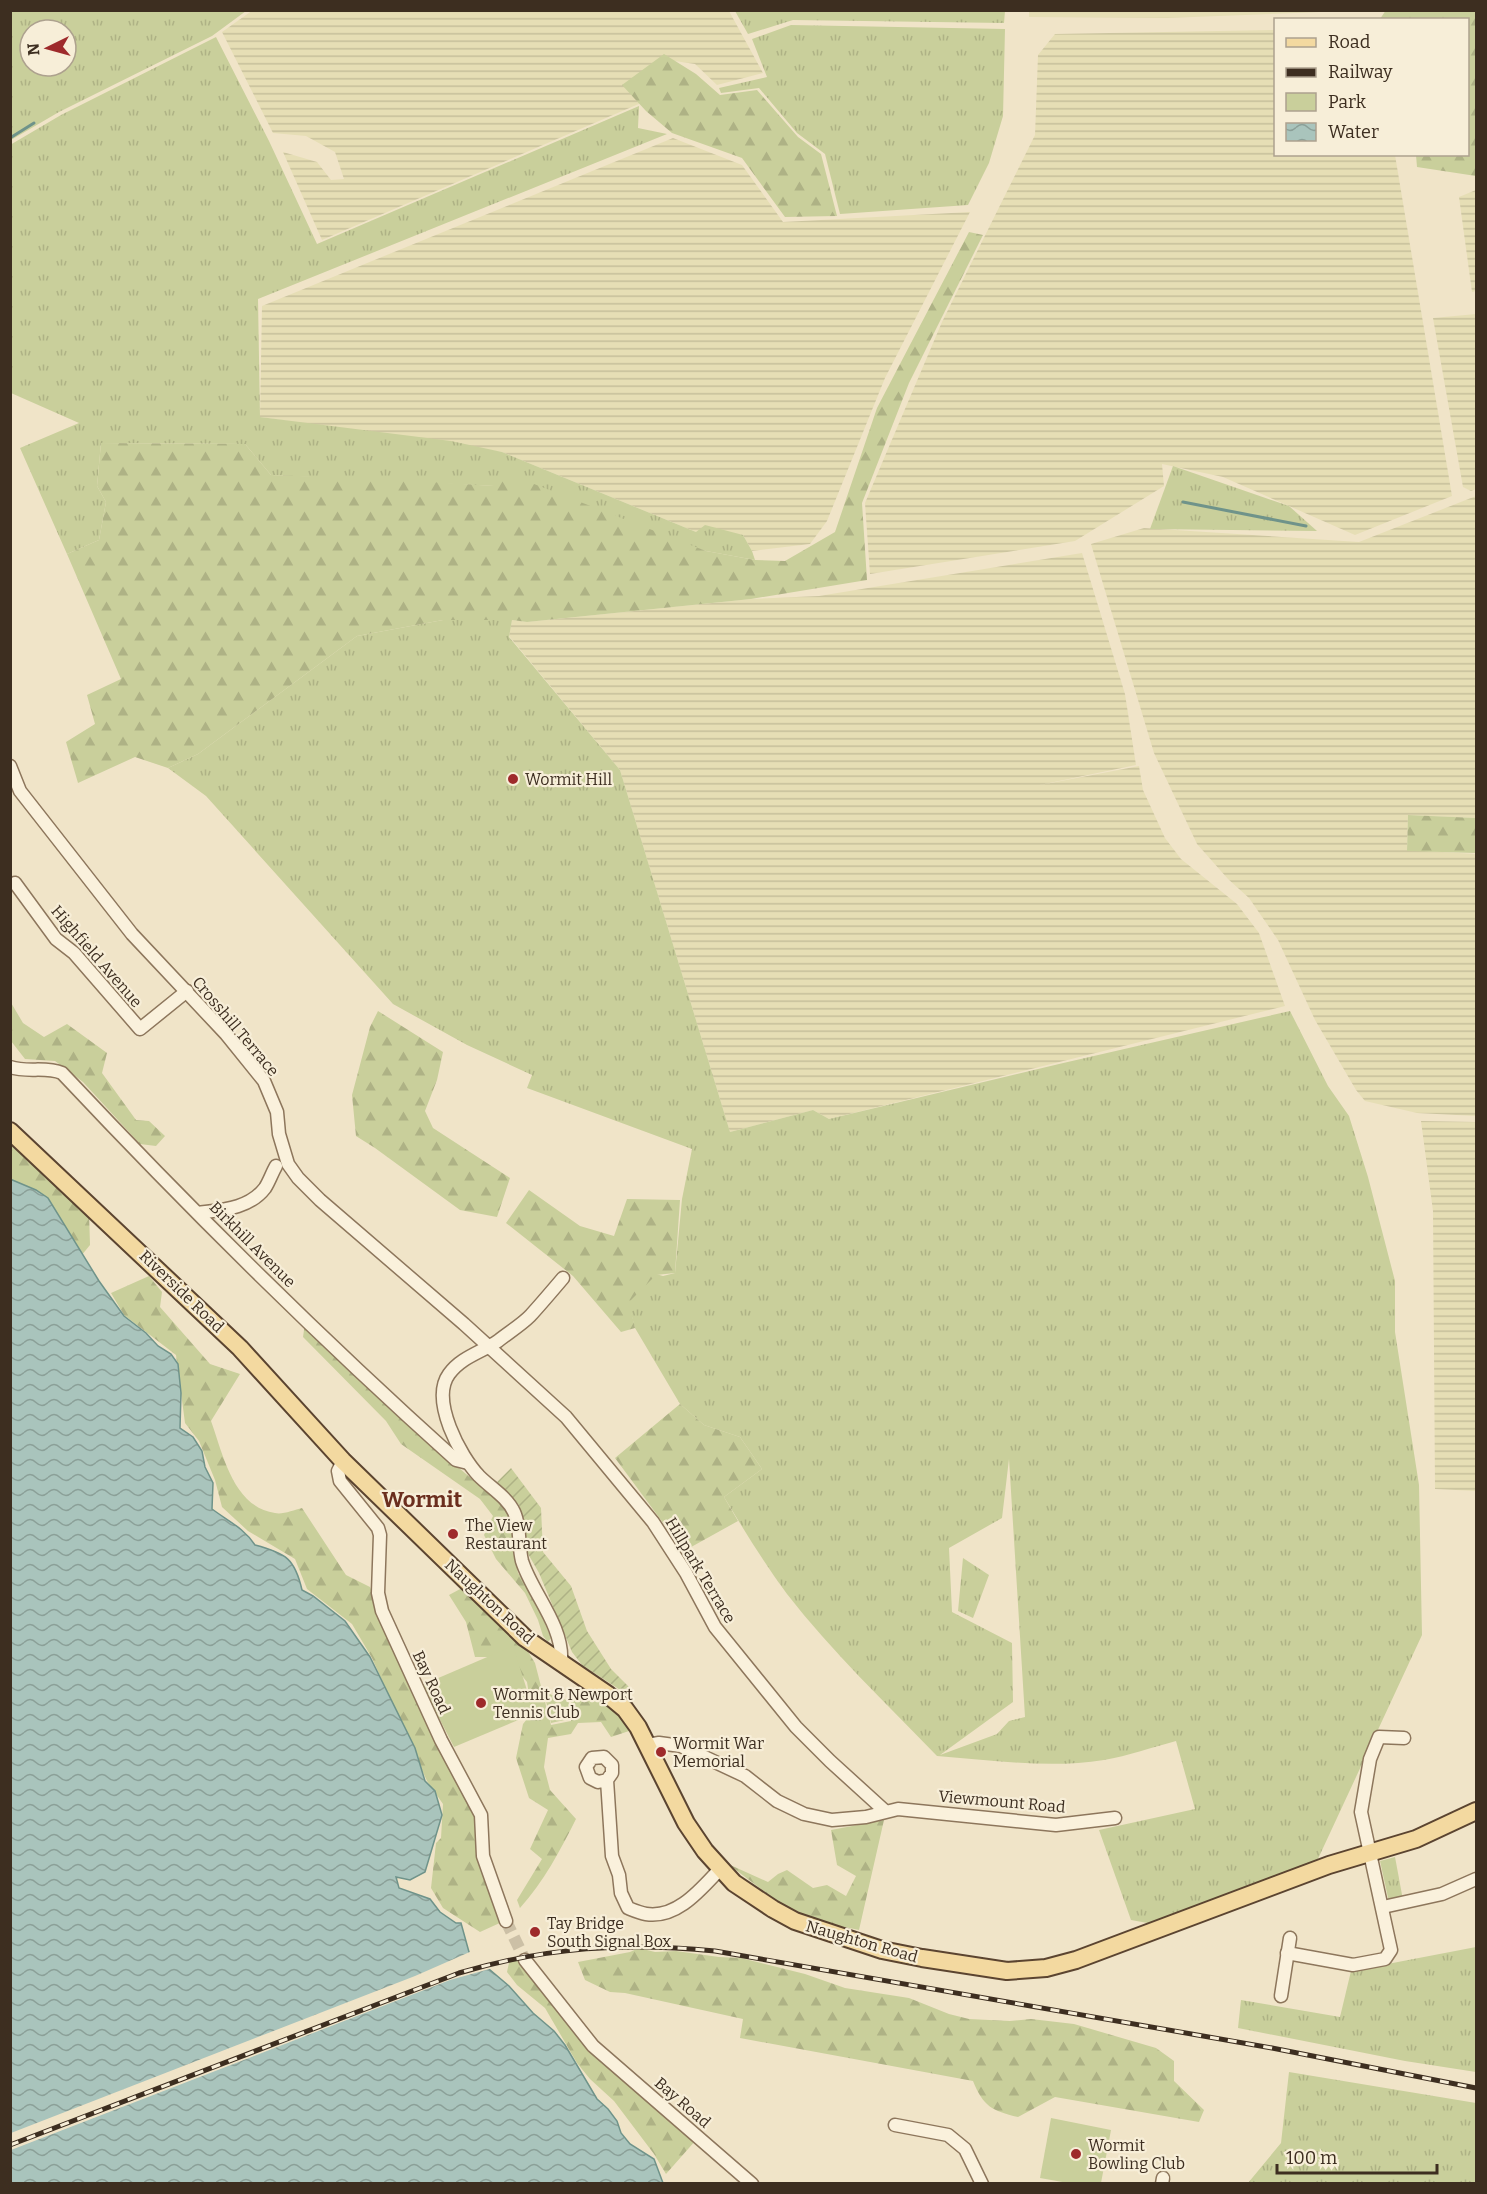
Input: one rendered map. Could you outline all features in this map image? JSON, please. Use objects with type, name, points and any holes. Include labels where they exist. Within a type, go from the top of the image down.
[{"type":"main road","name":"Riverside Road","points":[[10,1131],[240,1348],[343,1461]]},
{"type":"main road","name":"Naughton Road","points":[[343,1461],[525,1638],[607,1694],[624,1709],[638,1727],[686,1823],[720,1869],[734,1883],[795,1921],[872,1947],[989,1969],[1025,1970],[1076,1960],[1329,1865],[1416,1839],[1476,1811]]},
{"type":"street","name":"Crosshill Terrace","points":[[10,766],[20,791],[132,934],[226,1034],[264,1082],[273,1100],[279,1134],[288,1164],[298,1178],[320,1200],[465,1324],[487,1347]]},
{"type":"street","name":"Highfield Avenue","points":[[15,883],[56,939],[74,953],[140,1029],[186,991]]},
{"type":"street","name":"Birkhill Avenue","points":[[10,1067],[20,1071],[52,1069],[62,1073],[136,1152],[371,1383],[456,1460],[468,1463]]},
{"type":"street","points":[[198,1213],[238,1207],[252,1200],[265,1188],[276,1166]]},
{"type":"street","points":[[555,1658],[560,1645],[545,1606],[522,1559],[514,1511],[506,1500],[468,1463],[446,1418],[442,1402],[444,1384],[448,1374],[460,1363],[529,1317],[563,1278]]},
{"type":"street","name":"Hillpark Terrace","points":[[487,1347],[566,1417],[589,1443],[653,1522],[686,1573],[715,1627],[796,1727],[885,1811]]},
{"type":"street","name":"Bay Road","points":[[343,1461],[338,1471],[340,1481],[378,1528],[380,1535],[378,1593],[382,1611],[436,1729],[481,1815],[483,1856],[506,1921]]},
{"type":"street","points":[[1287,1953],[1353,1965],[1385,1959],[1391,1950],[1383,1907],[1377,1850],[1362,1812],[1371,1759],[1379,1737],[1404,1738]]},
{"type":"street","name":"Viewmount Road","points":[[647,1745],[659,1743],[681,1746],[746,1776],[777,1801],[804,1814],[832,1820],[910,1809],[993,1820],[1056,1825],[1115,1818]]},
{"type":"street","points":[[607,1780],[612,1856],[619,1875],[621,1893],[628,1908],[647,1915],[668,1912],[692,1899],[720,1869]]},
{"type":"street","points":[[1383,1907],[1442,1894],[1476,1879]]},
{"type":"street","points":[[1281,1996],[1290,1938]]},
{"type":"street","name":"Bay Road","points":[[525,1960],[593,2046],[752,2184]]},
{"type":"street","points":[[895,2125],[948,2135],[965,2150],[981,2183]]},
{"type":"shaded area","points":[[253,10],[729,11],[763,73],[717,85],[695,64],[668,60],[641,103],[322,240],[283,152],[317,162],[331,180],[344,179],[335,152],[306,136],[273,133],[222,32]]},
{"type":"shaded area","points":[[1029,10],[1347,11],[1167,18],[1029,17]]},
{"type":"shaded area","points":[[1274,30],[1274,156],[1395,156],[1452,496],[1355,535],[1223,477],[1162,464],[1164,486],[1075,541],[870,574],[865,503],[942,322],[1035,135],[1038,55],[1055,34]]},
{"type":"shaded area","points":[[673,138],[742,165],[783,222],[970,212],[885,378],[827,521],[810,544],[752,551],[743,535],[696,532],[502,452],[260,417],[262,306]]},
{"type":"shaded area","points":[[1476,190],[1476,291],[1472,292],[1459,197]]},
{"type":"shaded area","points":[[1476,314],[1476,489],[1471,491],[1463,487],[1433,318]]},
{"type":"shaded area","points":[[1476,496],[1476,818],[1408,815],[1407,850],[1476,854],[1476,1116],[1417,1113],[1365,1101],[1356,1090],[1315,1020],[1278,940],[1249,898],[1228,879],[1197,844],[1154,753],[1091,544],[1144,528],[1359,542]]},
{"type":"shaded area","points":[[1082,553],[1125,694],[1136,765],[1035,786],[1139,766],[1143,790],[1165,838],[1181,859],[1237,904],[1259,933],[1285,1006],[829,1119],[813,1110],[730,1132],[620,770],[509,636],[512,620],[527,622],[751,599],[819,596]]},
{"type":"shaded area","points":[[1421,1121],[1476,1122],[1476,1491],[1435,1489],[1433,1211]]},
{"type":"green space","points":[[11,10],[246,11],[212,36],[59,112],[11,140]]},
{"type":"green space","points":[[1386,10],[1476,11],[1476,176],[1417,167],[1416,156],[1469,156],[1469,18],[1381,18]]},
{"type":"green space","points":[[735,11],[1005,11],[1004,23],[793,20],[748,34]]},
{"type":"green space","points":[[791,25],[1005,29],[1003,116],[989,163],[968,205],[840,214],[825,154],[797,133],[759,88],[721,93],[719,88],[767,77],[752,39]]},
{"type":"green space","points":[[216,37],[269,141],[317,244],[639,106],[638,128],[667,134],[258,299],[260,417],[451,441],[502,452],[696,532],[705,525],[743,535],[755,560],[706,551],[494,486],[271,475],[245,444],[101,443],[97,486],[106,502],[99,540],[67,554],[20,448],[79,423],[11,393],[10,145],[61,115]]},
{"type":"green space","points":[[664,54],[696,74],[720,95],[757,90],[798,137],[821,154],[837,216],[785,217],[742,158],[672,133],[646,111],[622,85]]},
{"type":"green space","points":[[969,232],[983,235],[909,383],[862,503],[867,580],[751,599],[527,622],[443,620],[357,636],[198,754],[168,768],[135,757],[78,783],[66,742],[95,724],[87,695],[121,679],[67,554],[99,540],[106,502],[97,486],[101,443],[245,444],[271,475],[494,486],[511,475],[706,551],[755,560],[785,561],[835,532],[877,408]]},
{"type":"green space","points":[[1173,466],[1289,506],[1317,531],[1150,529]]},
{"type":"green space","points":[[443,620],[512,620],[509,637],[620,770],[730,1132],[813,1110],[829,1119],[1290,1011],[1328,1086],[1349,1116],[1368,1177],[1395,1281],[1395,1332],[1419,1485],[1422,1635],[1317,1861],[1153,1924],[1131,1920],[1099,1830],[1195,1809],[1176,1741],[1122,1756],[1083,1763],[1020,1763],[937,1756],[841,1657],[787,1594],[724,1497],[762,1469],[740,1437],[704,1425],[680,1404],[635,1328],[628,1302],[656,1274],[663,1276],[675,1273],[682,1199],[692,1149],[527,1088],[532,1075],[467,1045],[393,1004],[206,796],[168,768],[198,754],[357,636]],"holes":[[[1009,1459],[1025,1717],[1009,1721],[997,1734],[940,1755],[1013,1702],[1012,1643],[952,1612],[949,1548],[1002,1518]]]},
{"type":"green space","points":[[1408,815],[1476,818],[1476,853],[1407,851]]},
{"type":"green space","points":[[10,1001],[23,1023],[44,1037],[67,1024],[107,1053],[102,1073],[136,1120],[149,1121],[165,1136],[156,1146],[140,1144],[83,1082],[55,1061],[25,1059],[11,1041]]},
{"type":"green space","points":[[378,1011],[443,1052],[437,1080],[425,1111],[433,1128],[510,1178],[497,1217],[460,1210],[356,1136],[352,1095],[370,1027]]},
{"type":"green space","points":[[10,1144],[89,1212],[90,1245],[81,1256],[11,1198]]},
{"type":"green space","points":[[529,1190],[580,1226],[614,1236],[627,1199],[680,1200],[675,1273],[656,1275],[629,1302],[635,1328],[621,1332],[573,1276],[506,1223]]},
{"type":"green space","points":[[149,1276],[162,1292],[160,1307],[210,1364],[240,1374],[211,1421],[225,1463],[239,1490],[261,1509],[275,1513],[285,1513],[302,1508],[346,1575],[370,1587],[398,1656],[479,1822],[476,1849],[502,1922],[480,1932],[443,1908],[431,1888],[436,1843],[441,1838],[443,1804],[427,1781],[372,1658],[352,1624],[307,1589],[295,1559],[248,1531],[222,1507],[215,1480],[199,1441],[185,1423],[176,1355],[124,1315],[111,1293]]},
{"type":"green space","points":[[305,1323],[421,1435],[503,1506],[510,1519],[518,1573],[536,1602],[551,1638],[548,1642],[543,1636],[525,1593],[496,1559],[484,1535],[493,1516],[480,1499],[401,1444],[386,1421],[303,1337]]},
{"type":"green space","points":[[680,1404],[704,1425],[740,1437],[762,1469],[724,1497],[738,1521],[684,1551],[615,1458]]},
{"type":"green space","points":[[511,1468],[541,1508],[543,1552],[571,1586],[587,1631],[611,1669],[631,1689],[631,1697],[582,1665],[572,1652],[539,1573],[527,1552],[525,1528],[519,1505],[497,1482]]},
{"type":"green space","points":[[963,1558],[989,1575],[973,1618],[958,1611]]},
{"type":"green space","points":[[462,1588],[527,1650],[535,1663],[551,1725],[571,1721],[571,1692],[580,1685],[618,1710],[632,1730],[611,1737],[601,1722],[578,1723],[571,1734],[548,1738],[544,1767],[550,1790],[576,1819],[551,1865],[520,1908],[517,1900],[542,1859],[530,1849],[548,1810],[529,1798],[516,1758],[523,1724],[532,1713],[527,1682],[507,1657],[475,1657],[466,1622],[449,1595]]},
{"type":"green space","name":"Wormit & Newport Tennis Club","points":[[513,1646],[533,1709],[523,1718],[454,1747],[422,1685]]},
{"type":"green space","points":[[544,1692],[569,1701],[569,1719],[551,1723]]},
{"type":"green space","points":[[884,1820],[859,1930],[816,1921],[777,1901],[728,1864],[768,1882],[787,1870],[813,1888],[827,1885],[846,1896],[856,1876],[837,1865],[831,1830]]},
{"type":"green space","points":[[1395,1857],[1403,1900],[1389,1902],[1380,1861]]},
{"type":"green space","points":[[1476,1947],[1476,2072],[1405,2061],[1238,2028],[1241,2000],[1340,2017],[1351,1971]]},
{"type":"green space","points":[[639,1948],[655,1952],[676,1951],[741,1958],[805,1974],[845,1988],[909,1998],[949,2014],[969,2019],[1010,2021],[1031,2019],[1074,2024],[1156,2048],[1174,2061],[1174,2081],[1204,2110],[1199,2122],[1055,2097],[1018,2117],[995,2110],[985,2102],[973,2081],[740,2038],[743,2019],[625,1993],[610,1992],[585,1980],[578,1962],[630,1952]]},
{"type":"green space","points":[[518,1957],[589,2046],[696,2140],[666,2174],[654,2154],[614,2101],[590,2079],[577,2063],[545,2008],[517,1985],[507,1972],[510,1958]]},
{"type":"green space","points":[[1289,2072],[1476,2103],[1476,2183],[1248,2183],[1281,2143]]},
{"type":"green space","name":"Wormit Bowling Club","points":[[1051,2118],[1111,2130],[1101,2183],[1068,2183],[1040,2178]]},
{"type":"water","points":[[10,1179],[48,1198],[99,1281],[124,1316],[146,1333],[158,1346],[171,1354],[178,1364],[181,1393],[180,1428],[193,1437],[202,1451],[205,1467],[213,1483],[212,1509],[241,1529],[255,1545],[274,1551],[288,1559],[296,1571],[302,1590],[345,1621],[370,1657],[415,1748],[425,1781],[435,1791],[442,1815],[425,1872],[410,1880],[396,1877],[399,1888],[430,1899],[440,1912],[456,1923],[461,1923],[469,1952],[509,1986],[533,2013],[554,2031],[565,2045],[597,2099],[617,2121],[621,2133],[630,2144],[654,2159],[663,2183],[11,2183]]},
{"type":"pier","points":[[472,1951],[493,1968],[450,1980],[11,2150],[11,2133],[415,1976]]},
{"type":"waterway","points":[[10,138],[34,123]]},
{"type":"waterway","points":[[1183,502],[1306,526]]},
{"type":"tunnel","points":[[506,1921],[525,1960]]},
{"type":"railway","points":[[10,2145],[459,1973],[523,1957],[618,1947],[715,1951],[1272,2048],[1476,2088]]},
{"type":"place","name":"Wormit Hill","points":[[513,779]]},
{"type":"place","name":"The View Restaurant","points":[[453,1534]]},
{"type":"place","name":"Wormit & Newport Tennis Club","points":[[481,1703]]},
{"type":"place","name":"Wormit War Memorial","points":[[661,1752]]},
{"type":"place","name":"Tay Bridge South Signal Box","points":[[535,1932]]},
{"type":"place","name":"Wormit Bowling Club","points":[[1076,2154]]},
{"type":"district","name":"Wormit","points":[[422,1499]]}]
